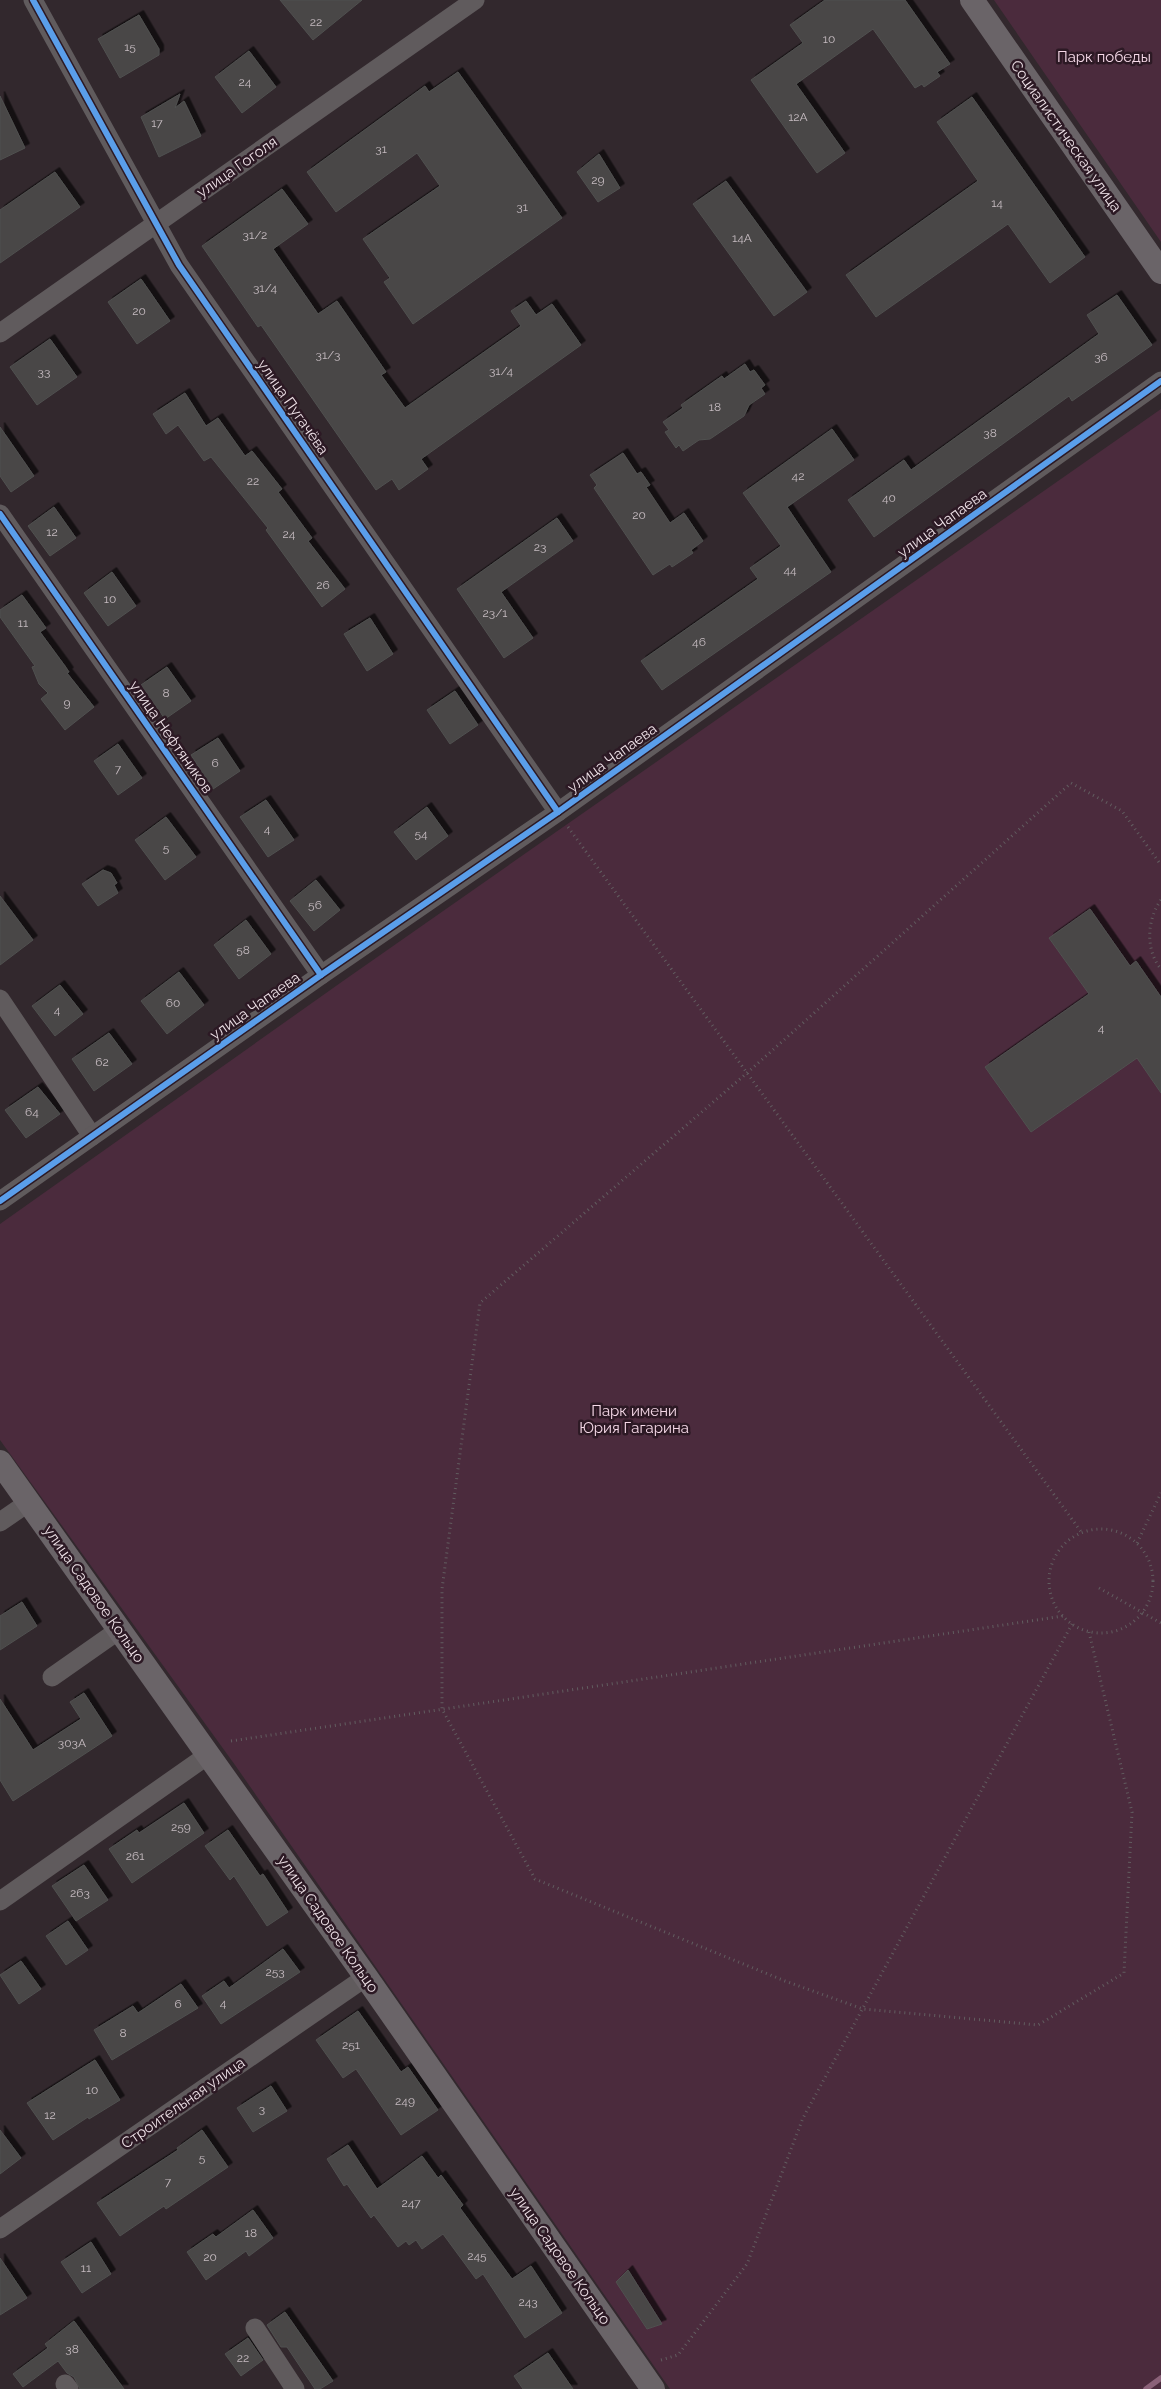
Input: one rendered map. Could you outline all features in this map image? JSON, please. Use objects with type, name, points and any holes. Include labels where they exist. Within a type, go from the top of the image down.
[{"type":"main road","name":"Социалистическая улица","points":[[972,0],[1161,272]]},
{"type":"main road","name":"улица Садовое Кольцо","points":[[0,1462],[366,1977],[647,2387]]},
{"type":"street","name":"улица Пугачёва","points":[[33,0],[179,265],[558,812]]},
{"type":"street","name":"улица Гоголя","points":[[0,333],[475,0]]},
{"type":"street","name":"улица Чапаева","points":[[0,1201],[320,975],[558,812],[1161,381]]},
{"type":"street","name":"улица Нефтяников","points":[[0,514],[320,975]]},
{"type":"street","points":[[0,999],[92,1136]]},
{"type":"street","points":[[0,1522],[29,1502]]},
{"type":"street","points":[[52,1677],[119,1630]]},
{"type":"street","points":[[0,1900],[208,1755]]},
{"type":"street","name":"Строительная улица","points":[[0,2229],[366,1977]]},
{"type":"street","points":[[255,2328],[296,2389]]},
{"type":"path","points":[[1090,1632],[1132,1812],[1124,1973],[1038,2025],[863,2009],[784,1981],[535,1879],[442,1710],[442,1589],[480,1304],[747,1073],[1071,783],[1122,811],[1161,865]]},
{"type":"path","points":[[558,812],[1082,1533]]},
{"type":"path","points":[[1161,900],[1156,907],[1150,926],[1150,946],[1161,969]]},
{"type":"path","points":[[1137,1543],[1161,1493]]},
{"type":"path","points":[[1096,1529],[1111,1530],[1125,1535],[1137,1543],[1146,1556],[1152,1570],[1153,1585],[1150,1600],[1142,1614],[1121,1630],[1106,1633],[1090,1632],[1072,1624],[1062,1616],[1054,1602],[1049,1586],[1050,1569],[1062,1548],[1082,1533],[1096,1529]]},
{"type":"path","points":[[1099,1588],[1142,1614],[1161,1622]]},
{"type":"path","points":[[231,1741],[1062,1616]]},
{"type":"path","points":[[661,2360],[678,2355],[747,2264],[803,2118],[1072,1624]]},
{"type":"green space","name":"Парк победы","points":[[994,0],[1161,0],[1161,242]]},
{"type":"green space","name":"Парк имени Юрия Гагарина","points":[[1161,409],[1161,2389],[670,2389],[235,1765],[0,1440],[0,1224],[343,981]]},
{"type":"building","points":[[280,0],[362,0],[313,40]]},
{"type":"building","points":[[825,0],[905,0],[950,64],[937,72],[940,76],[924,87],[922,84],[915,88],[873,29],[796,84],[845,153],[817,173],[751,80],[803,43],[790,25]]},
{"type":"building","points":[[139,15],[159,49],[159,55],[120,78],[98,39]]},
{"type":"building","points":[[249,51],[276,87],[242,113],[215,77]]},
{"type":"building","points":[[458,72],[562,218],[413,324],[384,282],[390,278],[363,239],[440,186],[417,153],[336,212],[307,172],[425,86],[429,92]]},
{"type":"building","points":[[180,94],[175,108],[184,101],[201,136],[159,157],[141,117]]},
{"type":"building","points":[[0,96],[25,148],[0,160]]},
{"type":"building","points":[[972,97],[1085,257],[1050,283],[1008,224],[876,317],[846,275],[978,181],[937,122]]},
{"type":"building","points":[[599,154],[620,188],[598,202],[577,172]]},
{"type":"building","points":[[55,172],[80,207],[0,263],[0,210]]},
{"type":"building","points":[[726,181],[807,292],[774,316],[693,204]]},
{"type":"building","points":[[282,189],[308,224],[273,249],[318,314],[337,301],[386,372],[381,375],[405,408],[521,326],[511,311],[526,301],[536,315],[552,304],[581,345],[421,459],[428,469],[399,490],[392,479],[376,490],[261,325],[258,327],[202,246]]},
{"type":"building","points":[[141,279],[170,321],[137,344],[108,302]]},
{"type":"building","points":[[1117,295],[1152,345],[1072,401],[1069,396],[874,537],[848,500],[904,460],[911,470],[1099,334],[1087,315]]},
{"type":"building","points":[[50,339],[77,377],[37,405],[10,367]]},
{"type":"building","points":[[745,364],[750,372],[754,370],[765,385],[761,388],[765,394],[749,405],[744,416],[710,439],[699,440],[683,451],[679,445],[676,448],[665,432],[669,430],[663,422],[683,408],[681,405],[722,376],[724,379]]},
{"type":"building","points":[[185,393],[206,426],[218,418],[245,456],[252,451],[282,489],[278,492],[312,538],[308,541],[345,589],[322,607],[266,530],[268,528],[211,457],[204,461],[178,425],[166,434],[153,414]]},
{"type":"building","points":[[0,427],[34,476],[11,492],[0,476]]},
{"type":"building","points":[[832,429],[854,460],[787,507],[831,572],[662,690],[641,661],[758,579],[750,568],[781,546],[743,493]]},
{"type":"building","points":[[623,453],[637,474],[641,472],[650,485],[646,487],[670,523],[684,513],[703,541],[691,550],[693,553],[672,567],[670,564],[653,575],[594,488],[597,485],[590,475]]},
{"type":"building","points":[[54,507],[76,538],[50,556],[28,526]]},
{"type":"building","points":[[557,518],[573,541],[501,592],[533,638],[504,658],[457,589]]},
{"type":"building","points":[[112,572],[136,606],[108,626],[84,593]]},
{"type":"building","points":[[22,595],[46,628],[40,632],[69,672],[67,673],[94,707],[65,730],[41,699],[48,693],[39,684],[32,667],[35,666],[0,617],[0,610]]},
{"type":"building","points":[[370,618],[393,654],[367,671],[344,634]]},
{"type":"building","points":[[167,667],[191,701],[165,719],[141,685]]},
{"type":"building","points":[[455,691],[478,725],[450,744],[427,710]]},
{"type":"building","points":[[218,738],[240,771],[213,789],[191,755]]},
{"type":"building","points":[[118,744],[142,778],[118,795],[94,761]]},
{"type":"building","points":[[266,800],[294,840],[268,857],[240,817]]},
{"type":"building","points":[[427,807],[448,836],[416,860],[394,832]]},
{"type":"building","points":[[166,817],[196,857],[165,880],[135,840]]},
{"type":"building","points":[[103,870],[111,873],[117,883],[114,885],[118,893],[98,906],[82,884]]},
{"type":"building","points":[[316,880],[340,910],[314,931],[290,901]]},
{"type":"building","points":[[0,896],[33,940],[0,965]]},
{"type":"building","points":[[1090,909],[1130,966],[1136,961],[1161,997],[1161,1093],[1137,1058],[1031,1132],[985,1067],[1089,994],[1049,938]]},
{"type":"building","points":[[246,920],[271,954],[239,979],[214,945]]},
{"type":"building","points":[[179,972],[204,1005],[167,1034],[141,1001]]},
{"type":"building","points":[[60,985],[83,1014],[55,1036],[32,1006]]},
{"type":"building","points":[[109,1033],[132,1064],[94,1091],[72,1059]]},
{"type":"building","points":[[38,1087],[60,1114],[26,1138],[5,1110]]},
{"type":"building","points":[[22,1602],[37,1626],[0,1650],[0,1616]]},
{"type":"building","points":[[84,1693],[112,1736],[13,1801],[0,1780],[0,1699],[33,1750],[81,1719],[70,1702]]},
{"type":"building","points":[[184,1803],[204,1833],[132,1883],[109,1849],[137,1830],[139,1833]]},
{"type":"building","points":[[228,1830],[260,1876],[263,1874],[288,1912],[267,1926],[234,1876],[230,1880],[205,1846]]},
{"type":"building","points":[[84,1865],[108,1900],[76,1921],[52,1886]]},
{"type":"building","points":[[68,1921],[88,1950],[66,1965],[46,1936]]},
{"type":"building","points":[[283,1949],[300,1972],[221,2024],[202,1996],[224,1981],[229,1988]]},
{"type":"building","points":[[21,1961],[41,1989],[19,2004],[0,1975]]},
{"type":"building","points":[[181,1984],[198,2008],[112,2060],[94,2030],[133,2006],[138,2013]]},
{"type":"building","points":[[358,2011],[401,2072],[408,2067],[438,2110],[401,2135],[356,2069],[343,2078],[316,2040]]},
{"type":"building","points":[[95,2060],[120,2100],[89,2119],[88,2117],[53,2140],[27,2103]]},
{"type":"building","points":[[271,2086],[287,2111],[253,2132],[237,2108]]},
{"type":"building","points":[[0,2130],[21,2158],[0,2174]]},
{"type":"building","points":[[202,2130],[228,2167],[166,2209],[164,2206],[120,2236],[97,2203],[178,2150],[177,2148]]},
{"type":"building","points":[[348,2145],[377,2189],[422,2156],[438,2178],[441,2175],[463,2205],[460,2208],[512,2279],[531,2266],[562,2313],[525,2338],[483,2274],[476,2279],[443,2234],[422,2249],[416,2240],[409,2245],[406,2241],[398,2247],[374,2215],[371,2218],[347,2184],[344,2186],[327,2159]]},
{"type":"building","points":[[253,2210],[273,2238],[249,2256],[246,2251],[206,2280],[187,2252],[213,2234],[216,2237]]},
{"type":"building","points":[[91,2242],[111,2274],[82,2293],[61,2262]]},
{"type":"building","points":[[0,2258],[27,2298],[0,2315]]},
{"type":"building","points":[[628,2270],[662,2324],[647,2329],[616,2282]]},
{"type":"building","points":[[285,2312],[333,2381],[320,2389],[315,2389],[287,2347],[281,2347],[267,2325]]},
{"type":"building","points":[[74,2321],[124,2389],[80,2389],[74,2377],[67,2373],[58,2361],[23,2387],[13,2374],[48,2348],[45,2344]]},
{"type":"building","points":[[248,2338],[263,2360],[241,2376],[225,2354]]},
{"type":"building","points":[[548,2353],[573,2389],[523,2389],[514,2376]]},
{"type":"waterway","points":[[1146,2389],[1161,2378]]},
{"type":"cycle path","points":[[33,0],[179,265],[558,812]]},
{"type":"cycle path","points":[[0,1201],[321,975],[558,812],[1161,381]]},
{"type":"cycle path","points":[[0,514],[321,975]]}]
